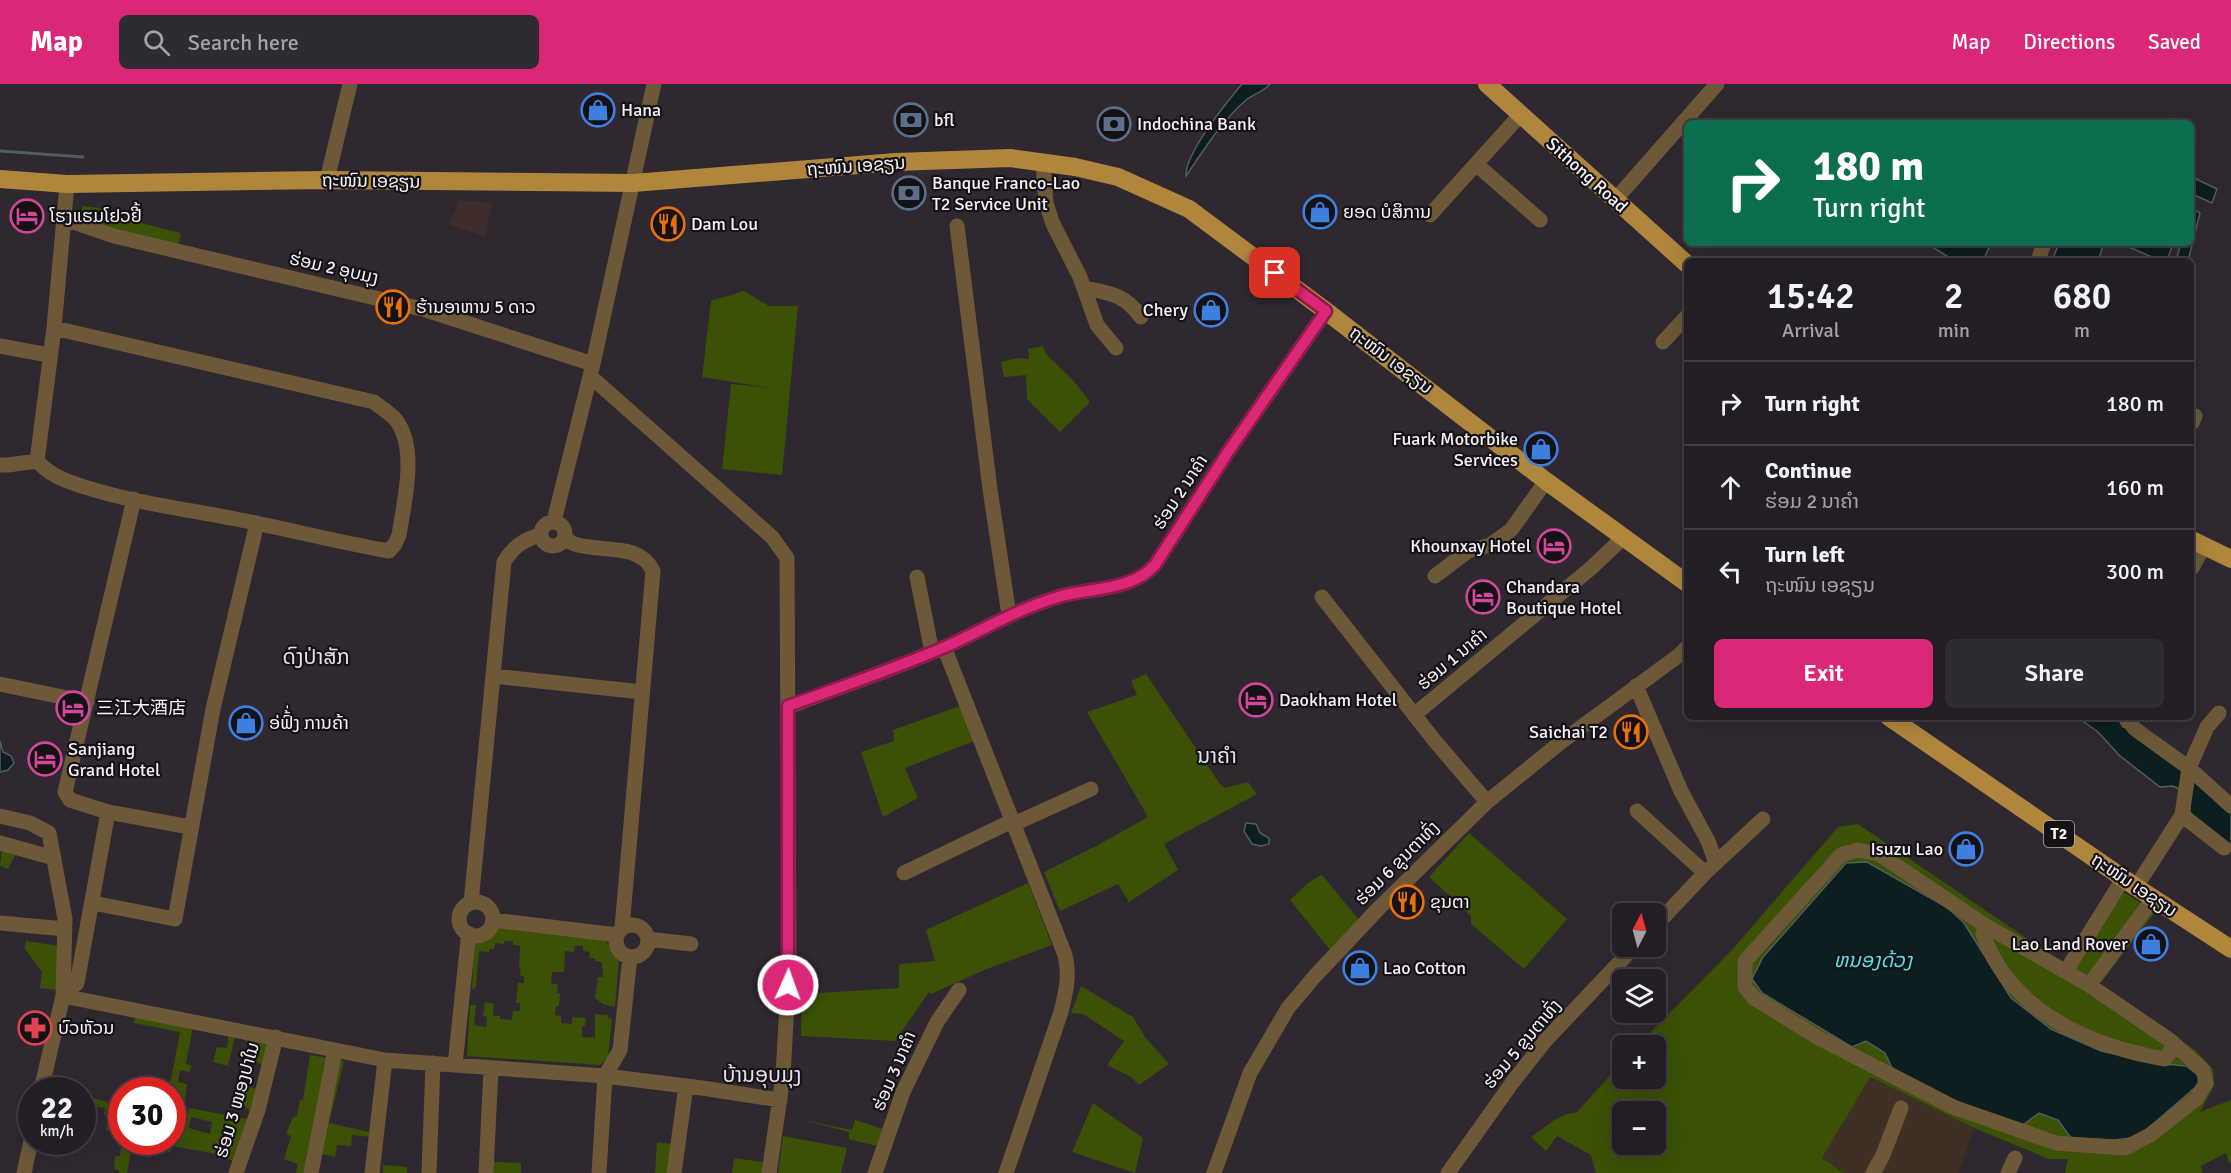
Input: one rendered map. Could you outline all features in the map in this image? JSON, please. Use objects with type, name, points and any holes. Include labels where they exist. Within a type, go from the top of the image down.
[{"type":"main road","name":"Sithong Road","points":[[1487,84],[1684,262]]},
{"type":"main road","name":"ຖະໜົນ ເອຊຽນ","points":[[0,179],[67,184],[327,180],[633,183],[896,162],[1010,158],[1075,167],[1118,177],[1189,209],[1326,311],[1546,481],[1684,581]]},
{"type":"main road","points":[[2198,543],[2231,559]]},
{"type":"main road","name":"ຖະໜົນ ເອຊຽນ","points":[[1893,720],[2153,899],[2231,949]]},
{"type":"street","points":[[327,180],[350,84]]},
{"type":"street","points":[[554,521],[591,370],[654,84]]},
{"type":"street","points":[[1685,120],[1717,84]]},
{"type":"street","points":[[1430,215],[1521,114]]},
{"type":"street","points":[[1615,200],[1684,122]]},
{"type":"street","points":[[1043,163],[1049,214],[1084,288],[1097,325],[1116,348]]},
{"type":"street","points":[[1476,164],[1540,220]]},
{"type":"street","points":[[54,328],[374,402],[396,421],[406,441],[408,471],[399,535],[395,544],[389,550],[353,545],[257,523],[134,500],[68,481],[47,472],[38,461],[54,328],[67,184]]},
{"type":"street","name":"ຮ່ອມ 2 ອຸບມຸງ","points":[[64,219],[114,236],[426,310],[591,370]]},
{"type":"street","points":[[957,225],[986,440],[990,489],[1010,615]]},
{"type":"street","points":[[1084,288],[1123,298],[1141,317]]},
{"type":"street","name":"ຮ່ອມ 2 ນາຄຳ","points":[[788,706],[938,650],[1010,615],[1059,597],[1119,585],[1148,573],[1228,452],[1326,311]]},
{"type":"street","points":[[1663,342],[1684,319]]},
{"type":"street","points":[[0,346],[49,355]]},
{"type":"street","points":[[591,370],[772,537],[787,558],[789,967],[780,1100],[769,1173]]},
{"type":"street","points":[[0,465],[38,461]]},
{"type":"street","points":[[1435,576],[1468,551],[1490,545],[1511,530],[1546,481]]},
{"type":"street","points":[[134,500],[65,792],[70,800],[108,812],[190,827]]},
{"type":"street","points":[[471,903],[504,562],[510,552],[522,541],[540,535],[546,524],[554,521]]},
{"type":"street","points":[[540,535],[544,542],[551,546],[559,545],[564,539],[564,528],[554,521]]},
{"type":"street","points":[[93,903],[175,919],[216,692],[257,523]]},
{"type":"street","name":"ຮ່ອມ 1 ນາຄຳ","points":[[1414,715],[1590,569],[1623,538]]},
{"type":"street","points":[[493,920],[619,931],[627,925],[638,925],[646,932],[648,939],[645,951],[636,957],[625,956],[617,948],[619,931],[642,692],[653,571],[644,558],[632,552],[578,545],[564,539]]},
{"type":"street","points":[[2194,560],[2198,543]]},
{"type":"street","points":[[917,578],[938,650],[1013,823],[1065,955],[1068,977],[1060,1012],[1006,1173]]},
{"type":"street","points":[[1322,597],[1414,715],[1487,802]]},
{"type":"street","name":"ຮ່ອມ 6 ຂູນຕາທົ່ງ","points":[[1214,1173],[1250,1073],[1288,1008],[1315,976],[1379,908],[1487,802],[1561,742],[1684,650]]},
{"type":"street","points":[[493,676],[642,692]]},
{"type":"street","points":[[0,684],[87,702]]},
{"type":"street","points":[[1636,686],[1681,791],[1708,841],[1711,868]]},
{"type":"street","points":[[2066,971],[2182,815],[2188,769],[2207,727],[2219,713]]},
{"type":"street","points":[[2128,720],[2135,729],[2230,803]]},
{"type":"street","points":[[904,873],[1091,789]]},
{"type":"street","points":[[1637,811],[1711,868]]},
{"type":"street","points":[[63,996],[77,983],[108,812]]},
{"type":"street","points":[[2182,815],[2224,848]]},
{"type":"street","points":[[0,816],[30,823],[49,833],[54,858],[65,929],[63,996],[44,1077]]},
{"type":"street","points":[[1666,915],[1763,819]]},
{"type":"street","points":[[0,843],[54,858]]},
{"type":"street","points":[[1858,850],[1879,854],[1986,926],[2089,985],[2171,1041],[2203,1070],[2206,1083],[2196,1099],[2150,1135],[2125,1148],[2056,1143],[1953,1107],[1817,1037],[1754,998],[1745,987],[1744,961],[1841,855],[1858,850]]},
{"type":"street","points":[[2089,985],[2153,899]]},
{"type":"street","points":[[477,902],[487,905],[493,920],[484,933],[470,934],[463,930],[459,920],[462,909],[477,902]]},
{"type":"street","points":[[0,923],[65,929]]},
{"type":"street","points":[[1986,926],[1983,934],[1989,950],[2008,978],[2031,1002],[2063,1026],[2091,1039],[2165,1059],[2171,1051],[2171,1041]]},
{"type":"street","points":[[455,1065],[470,934]]},
{"type":"street","points":[[648,939],[691,944]]},
{"type":"street","points":[[599,1173],[605,1076],[620,1050],[630,957]]},
{"type":"street","name":"ຮ່ອມ 5 ຂູນຕາທົ່ງ","points":[[1448,1173],[1545,1041],[1625,957]]},
{"type":"street","name":"ຮ່ອມ 3 ນາຄຳ","points":[[875,1173],[903,1092],[937,1022],[959,990]]},
{"type":"street","points":[[63,996],[385,1060],[605,1076],[780,1100]]},
{"type":"street","name":"ຮ່ອມ 3 ໜອງປາໃນ","points":[[236,1173],[258,1110],[276,1037]]},
{"type":"street","points":[[311,1173],[335,1050]]},
{"type":"street","points":[[372,1173],[385,1060]]},
{"type":"street","points":[[429,1173],[434,1063]]},
{"type":"street","points":[[486,1173],[491,1069]]},
{"type":"street","points":[[674,1173],[686,1086]]},
{"type":"street","points":[[1873,1173],[1883,1155],[1901,1108]]},
{"type":"street","points":[[24,1173],[28,1155]]},
{"type":"street","points":[[2008,1173],[2014,1158]]},
{"type":"shaded area","points":[[459,200],[492,203],[485,236],[449,225]]},
{"type":"shaded area","points":[[1869,1077],[1974,1128],[1959,1173],[1844,1173],[1822,1158]]},
{"type":"green space","points":[[83,206],[99,208],[133,221],[181,233],[178,247],[129,235],[85,220],[80,214]]},
{"type":"green space","points":[[744,291],[769,306],[798,306],[782,475],[722,469],[731,384],[771,388],[702,377],[711,301]]},
{"type":"green space","points":[[1043,346],[1046,354],[1073,380],[1090,402],[1060,432],[1027,399],[1026,375],[1004,377],[1001,362],[1017,358],[1029,359],[1028,349]]},
{"type":"green space","points":[[1146,674],[1220,784],[1225,788],[1248,782],[1257,794],[1164,844],[1178,870],[1129,902],[1118,884],[1060,911],[1044,872],[1148,817],[1087,712],[1137,695],[1131,681]]},
{"type":"green space","points":[[960,706],[974,741],[905,768],[918,798],[883,817],[861,752],[894,741],[893,730]]},
{"type":"green space","points":[[1858,824],[2063,963],[2114,886],[2155,912],[2099,985],[2195,1050],[2213,1069],[2214,1086],[2200,1112],[2231,1100],[2231,1163],[2226,1153],[2201,1166],[2202,1173],[2065,1173],[2068,1159],[2049,1159],[1974,1128],[1870,1077],[1822,1158],[1844,1173],[1596,1173],[1591,1155],[1557,1136],[1546,1151],[1531,1137],[1564,1115],[1577,1112],[1612,1073],[1612,1089],[1666,1089],[1666,1035],[1648,1035],[1660,1023],[1666,1023],[1666,1017],[1732,950],[1838,827]]},
{"type":"green space","points":[[1469,833],[1567,919],[1524,969],[1471,924],[1471,916],[1429,877]]},
{"type":"green space","points":[[2,848],[16,853],[8,869],[0,866]]},
{"type":"green space","points":[[1322,875],[1359,920],[1330,950],[1290,900],[1309,882]]},
{"type":"green space","points":[[1028,883],[1052,945],[984,970],[931,994],[929,992],[895,1041],[801,1036],[802,994],[899,988],[899,964],[935,961],[926,930]]},
{"type":"green space","points":[[497,927],[604,939],[619,958],[615,1007],[603,1004],[595,998],[598,977],[603,977],[602,962],[589,958],[590,952],[583,951],[583,946],[575,946],[574,952],[565,951],[564,972],[552,972],[551,984],[558,984],[557,993],[560,994],[559,1006],[556,1006],[555,1015],[561,1016],[561,1023],[572,1024],[572,1017],[586,1018],[585,1026],[582,1026],[582,1037],[595,1038],[595,1014],[608,1015],[608,1018],[612,1019],[608,1057],[600,1065],[467,1056],[470,1005],[476,1005],[474,1025],[486,1027],[487,1017],[483,1016],[485,1002],[494,1004],[493,1016],[500,1016],[500,1019],[512,1020],[513,1011],[520,1011],[520,1003],[516,1003],[518,983],[524,983],[524,976],[520,976],[521,969],[519,969],[520,946],[513,945],[513,941],[504,941],[504,944],[495,943],[494,949],[489,949],[489,952],[479,951],[476,987],[472,990],[474,942],[485,939]]},
{"type":"green space","points":[[26,941],[60,946],[56,990],[40,988],[42,972],[25,949]]},
{"type":"green space","points":[[1081,986],[1133,1017],[1145,1037],[1169,1064],[1139,1085],[1131,1077],[1107,1065],[1124,1041],[1083,1014],[1071,1013]]},
{"type":"green space","points":[[135,1014],[193,1026],[186,1064],[191,1065],[190,1072],[180,1070],[179,1077],[171,1077],[180,1032],[134,1023]]},
{"type":"green space","points":[[229,1033],[278,1045],[273,1067],[255,1062],[259,1045],[235,1037],[228,1066],[213,1062],[217,1047],[227,1048]]},
{"type":"green space","points":[[310,1055],[344,1061],[329,1123],[373,1133],[372,1137],[352,1135],[351,1146],[337,1145],[335,1157],[322,1154],[316,1173],[296,1173],[298,1164],[284,1159],[291,1136],[286,1134],[293,1117],[297,1116],[300,1100],[303,1100]]},
{"type":"green space","points":[[243,1085],[259,1090],[252,1113],[236,1097]]},
{"type":"green space","points":[[96,1099],[108,1102],[108,1116],[104,1115],[105,1108],[96,1107]]},
{"type":"green space","points":[[1093,1103],[1143,1138],[1135,1173],[1072,1152]]},
{"type":"green space","points":[[189,1108],[247,1119],[243,1139],[234,1161],[211,1153],[186,1149],[186,1115],[188,1115]],"holes":[[[191,1117],[212,1122],[210,1134],[189,1128]]]},
{"type":"green space","points":[[803,1120],[852,1130],[855,1120],[886,1130],[881,1147],[849,1139],[849,1132]]},
{"type":"green space","points":[[783,1136],[847,1148],[841,1173],[778,1173]]},
{"type":"green space","points":[[657,1142],[674,1144],[672,1173],[655,1173]]},
{"type":"green space","points":[[130,1155],[127,1173],[119,1173],[119,1170],[114,1169],[115,1156]]},
{"type":"green space","points":[[734,1158],[763,1162],[762,1173],[732,1173]]},
{"type":"green space","points":[[492,1162],[521,1163],[521,1173],[492,1173]]},
{"type":"green space","points":[[383,1165],[407,1167],[407,1173],[383,1173]]},
{"type":"water","points":[[1242,84],[1270,84],[1246,100],[1229,117],[1186,176],[1192,154],[1199,142]]},
{"type":"water","points":[[2194,178],[2217,189],[2212,203],[2194,195]]},
{"type":"water","points":[[2194,209],[2200,213],[2194,237]]},
{"type":"water","points":[[1931,246],[1990,246],[1984,258],[1950,258]]},
{"type":"water","points":[[2058,246],[2103,246],[2099,258],[2053,258]]},
{"type":"water","points":[[2127,246],[2172,246],[2168,258],[2154,258]]},
{"type":"water","points":[[2180,246],[2192,246],[2189,258],[2177,258]]},
{"type":"water","points":[[2081,720],[2119,720],[2123,727],[2128,728],[2184,770],[2181,790],[2173,786],[2160,787],[2120,756],[2098,732]]},
{"type":"water","points":[[0,741],[3,752],[11,756],[14,763],[8,770],[0,772]]},
{"type":"water","points":[[2191,779],[2231,807],[2231,846],[2190,814]]},
{"type":"water","points":[[1246,823],[1256,824],[1260,833],[1269,838],[1269,844],[1261,846],[1252,844],[1244,831]]},
{"type":"water","name":"ຫນອງດ້ວງ","points":[[1867,862],[1948,908],[1964,923],[2011,998],[2051,1029],[2101,1051],[2154,1063],[2186,1066],[2199,1076],[2198,1085],[2138,1137],[2115,1140],[2071,1138],[2058,1120],[2039,1113],[2023,1125],[1958,1102],[1892,1068],[1885,1053],[1866,1041],[1852,1047],[1762,993],[1752,979],[1763,957],[1846,863]]},
{"type":"waterway","points":[[0,151],[83,157]]},
{"type":"place","name":"Hana","points":[[598,110]]},
{"type":"place","name":"bfl","points":[[911,120]]},
{"type":"place","name":"Indochina Bank","points":[[1114,124]]},
{"type":"place","name":"Banque Franco-Lao T2 Service Unit","points":[[909,193]]},
{"type":"place","name":"ຍອດ ບໍສິການ","points":[[1320,212]]},
{"type":"place","name":"ໂຮງແຮມໂຢວຢີ້","points":[[27,216]]},
{"type":"place","name":"Dam Lou","points":[[668,224]]},
{"type":"place","name":"ຮ້ານອາຫານ 5 ດາວ","points":[[393,307]]},
{"type":"place","name":"Chery","points":[[1211,310]]},
{"type":"place","name":"Fuark Motorbike Services","points":[[1541,449]]},
{"type":"place","name":"Khounxay Hotel","points":[[1554,546]]},
{"type":"place","name":"Chandara Boutique Hotel","points":[[1483,597]]},
{"type":"place","name":"Daokham Hotel","points":[[1256,700]]},
{"type":"place","name":"三江大酒店","points":[[73,708]]},
{"type":"place","name":"ອ່ຟົ້່ງ ການຄ້າ","points":[[246,723]]},
{"type":"place","name":"Saichai T2","points":[[1631,732]]},
{"type":"place","name":"Sanjiang Grand Hotel","points":[[45,759]]},
{"type":"place","name":"Isuzu Lao","points":[[1966,849]]},
{"type":"place","name":"ຂຸນຕາ","points":[[1407,902]]},
{"type":"place","name":"Lao Land Rover","points":[[2151,944]]},
{"type":"place","name":"Lao Cotton","points":[[1360,968]]},
{"type":"place","name":"ບົວຫັວນ","points":[[35,1028]]},
{"type":"district","name":"ດົງປ່າສັກ","points":[[316,657]]},
{"type":"district","name":"ນາຄຳ","points":[[1217,756]]},
{"type":"district","name":"ບ້ານອຸບມຸງ","points":[[762,1075]]},
{"type":"route","points":[[788,985],[788,706],[944,647],[1010,615],[1059,597],[1119,585],[1148,573],[1228,452],[1326,311],[1275,273]]}]
